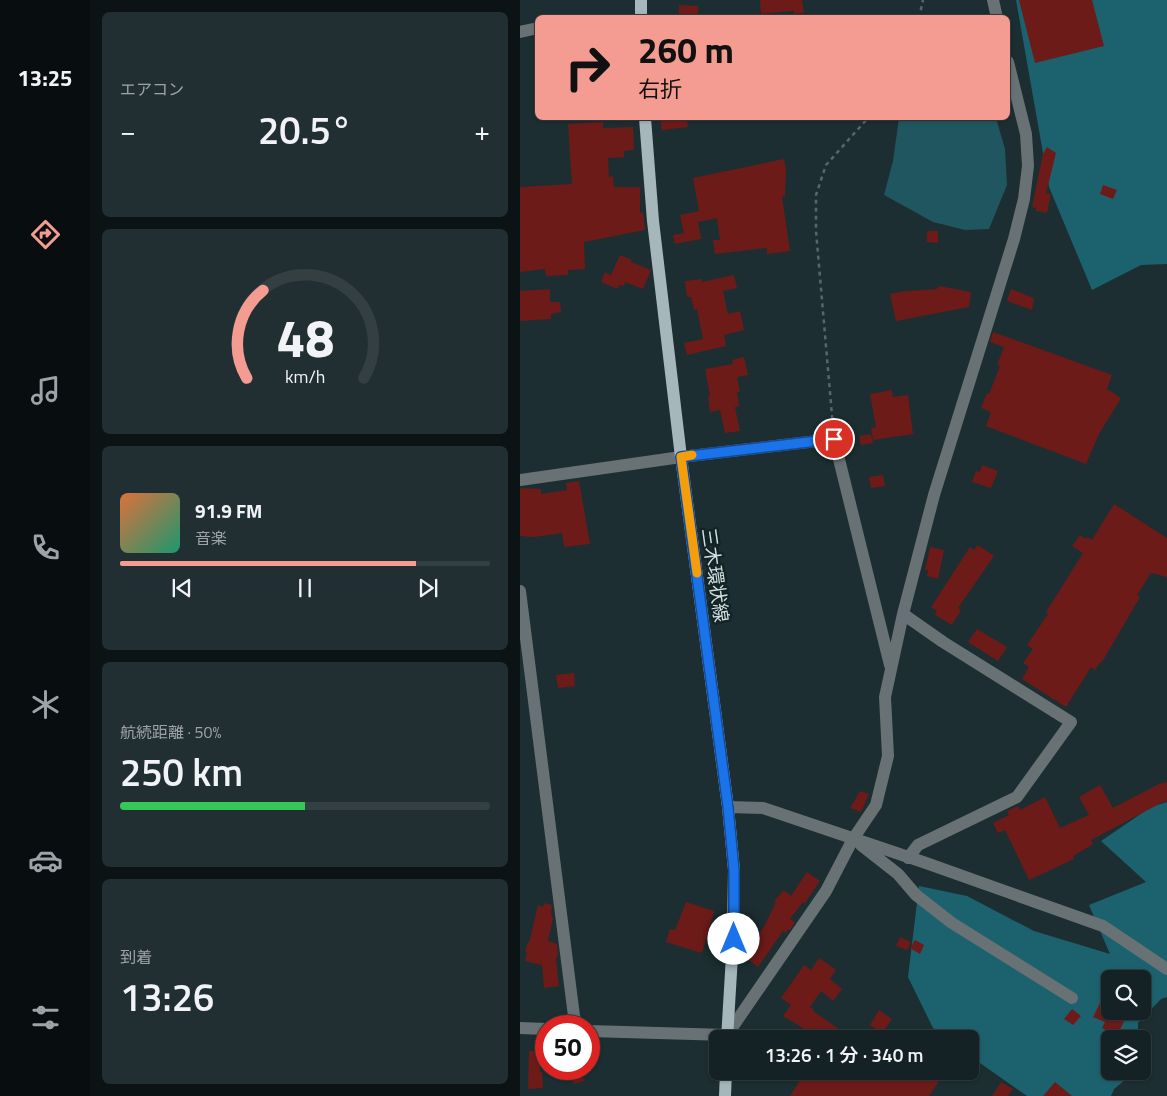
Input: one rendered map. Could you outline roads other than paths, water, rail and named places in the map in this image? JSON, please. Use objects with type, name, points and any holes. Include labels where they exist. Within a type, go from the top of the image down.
[{"type":"main road","points":[[641,15],[642,0]]},
{"type":"main road","name":"三木環状線","points":[[645,120],[653,222],[681,457],[728,807],[734,870],[734,939],[728,1030]]},
{"type":"main road","points":[[726,1080],[726,1096]]},
{"type":"street","points":[[993,0],[996,15]]},
{"type":"street","points":[[520,32],[535,29]]},
{"type":"street","points":[[732,1030],[826,891],[853,839],[876,805],[888,756],[885,697],[903,614],[934,495],[1014,239],[1024,199],[1028,166],[1026,134],[1010,70]]},
{"type":"street","points":[[520,480],[681,457],[834,439],[891,666]]},
{"type":"street","points":[[520,592],[574,1015]]},
{"type":"street","points":[[903,614],[943,642],[1071,722],[1017,797],[918,846],[908,858]]},
{"type":"street","points":[[728,807],[763,808],[1103,926],[1167,969]]},
{"type":"street","points":[[853,839],[898,874],[916,895],[952,923],[1072,998]]},
{"type":"street","points":[[520,1028],[535,1029]]},
{"type":"street","points":[[600,1031],[709,1036]]}]
